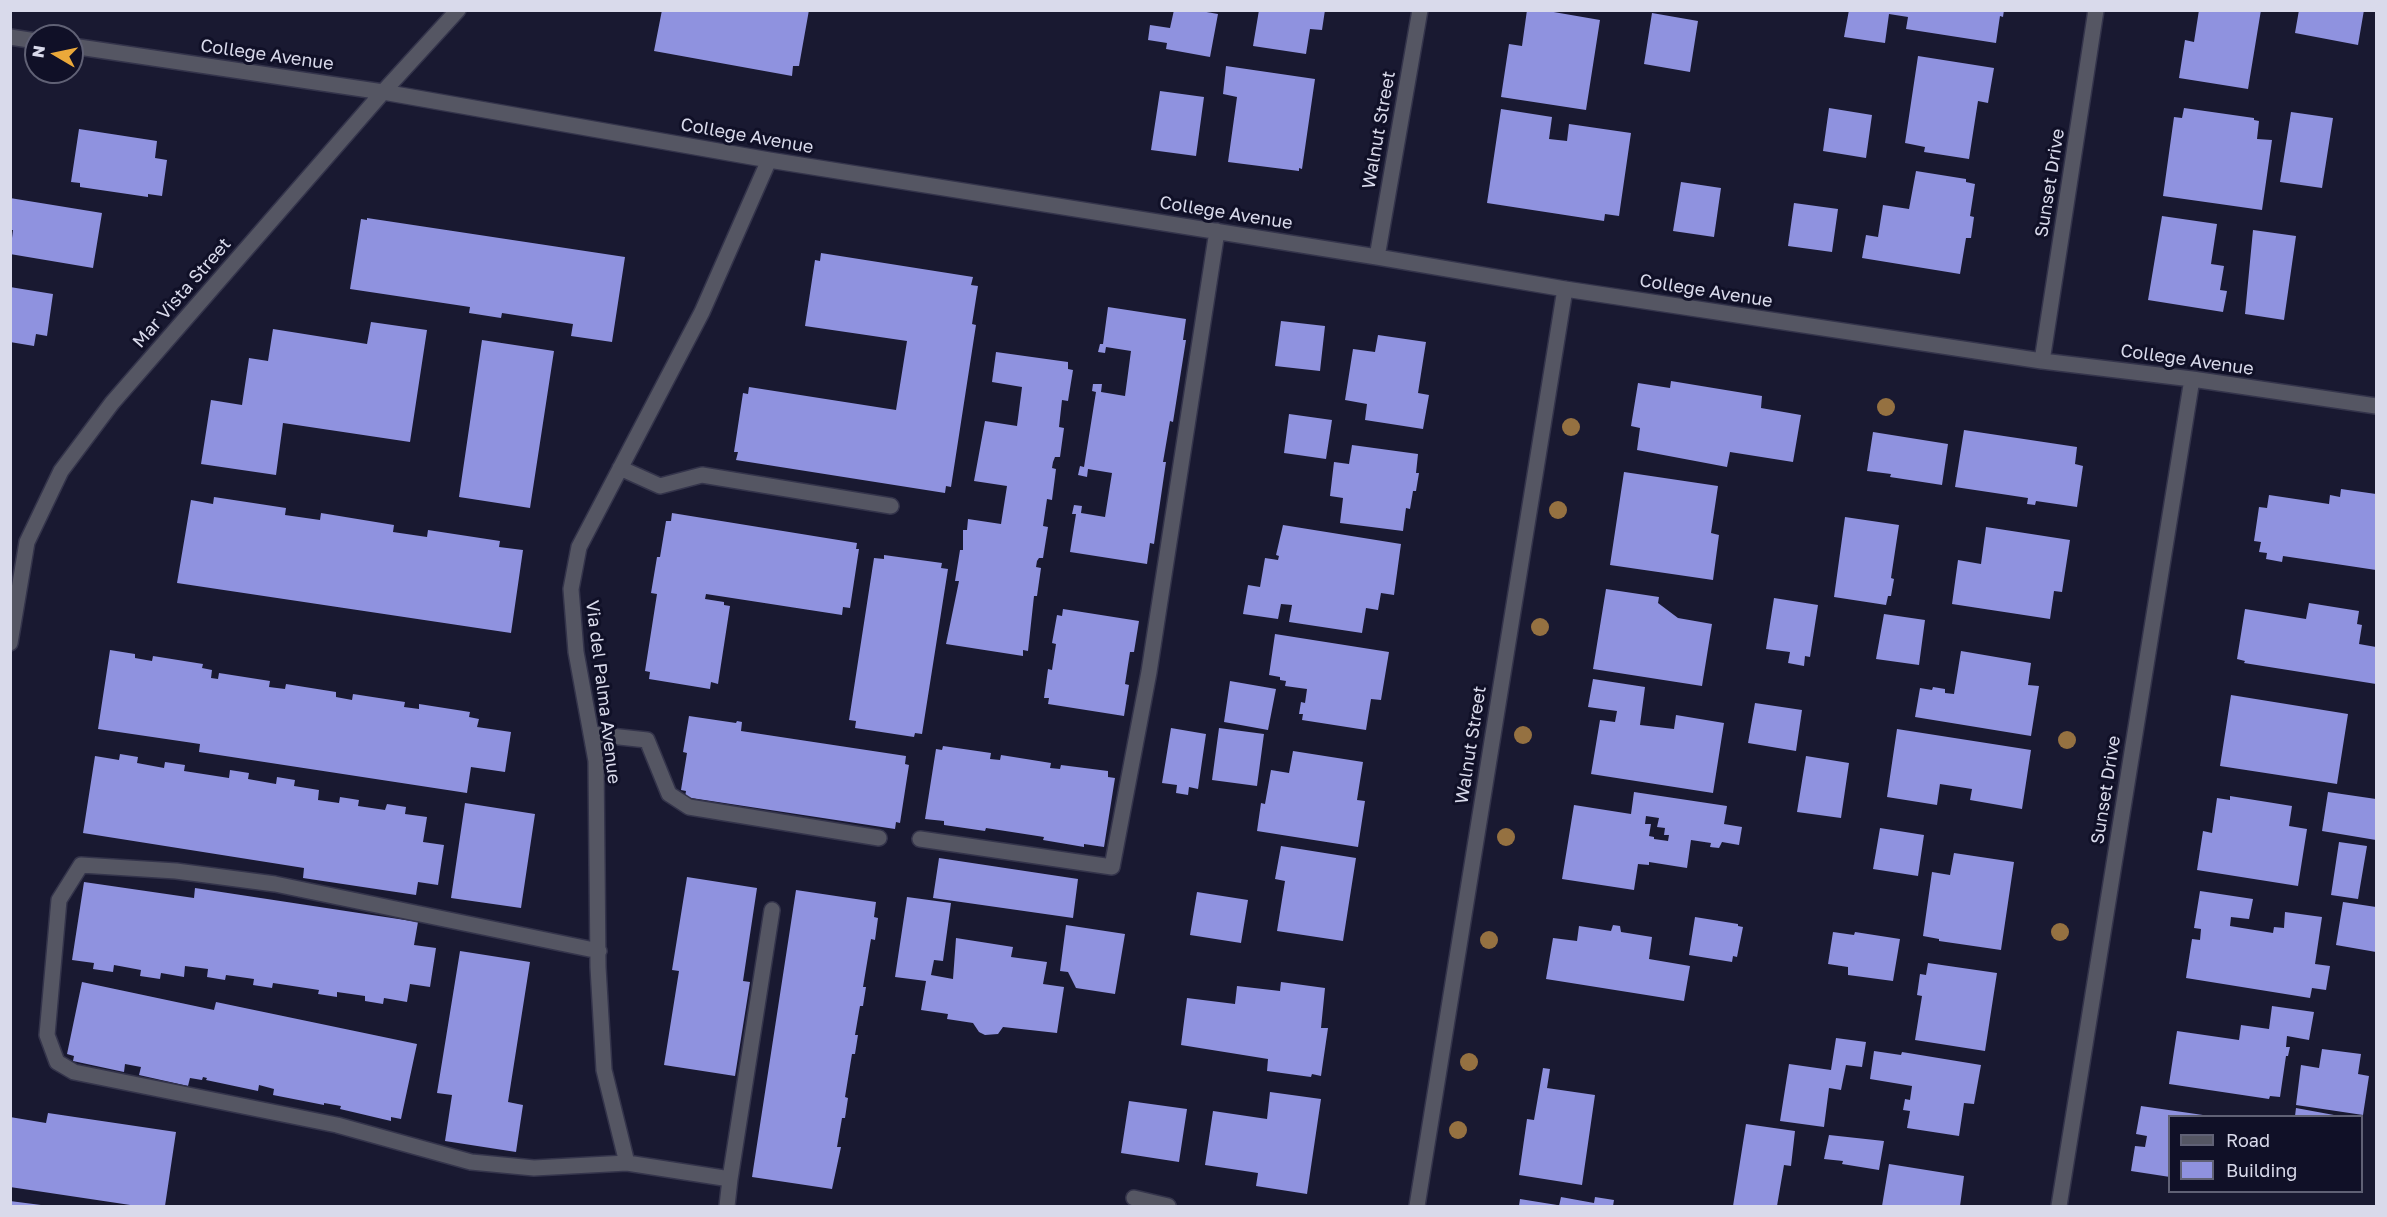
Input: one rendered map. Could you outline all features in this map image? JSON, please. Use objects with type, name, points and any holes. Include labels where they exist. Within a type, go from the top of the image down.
[{"type":"street","name":"Mar Vista Street","points":[[10,643],[27,543],[61,471],[112,403],[383,92],[458,10]]},
{"type":"street","name":"Walnut Street","points":[[1377,257],[1420,10]]},
{"type":"street","name":"Sunset Drive","points":[[2042,361],[2096,10]]},
{"type":"street","name":"College Avenue","points":[[84,48],[383,92],[769,160],[1377,257],[1564,290],[2042,361],[2192,379],[2376,406]]},
{"type":"street","name":"Via del Palma Avenue","points":[[627,1163],[604,1070],[599,951],[596,760],[576,652],[571,590],[579,547],[702,312],[769,160]]},
{"type":"street","points":[[920,839],[1112,867],[1149,672],[1217,231]]},
{"type":"street","name":"Walnut Street","points":[[1416,1206],[1564,290]]},
{"type":"street","name":"Sunset Drive","points":[[2059,1206],[2192,379]]},
{"type":"street","points":[[620,468],[660,486],[702,475],[891,506]]},
{"type":"street","points":[[592,734],[647,740],[669,794],[689,807],[879,838]]},
{"type":"street","points":[[599,951],[275,884],[176,871],[81,865],[59,900],[47,1035],[57,1062],[74,1072],[337,1125],[471,1162],[534,1168],[627,1163],[730,1179]]},
{"type":"street","points":[[727,1206],[772,910]]},
{"type":"street","points":[[1134,1198],[1168,1206]]},
{"type":"building","points":[[662,10],[809,10],[799,66],[793,66],[792,76],[654,51]]},
{"type":"building","points":[[1174,10],[1195,10],[1218,14],[1210,57],[1166,49],[1167,43],[1148,40],[1150,25],[1170,28]]},
{"type":"building","points":[[1259,10],[1325,10],[1322,30],[1310,29],[1306,54],[1253,46]]},
{"type":"building","points":[[1527,10],[1542,10],[1600,20],[1586,110],[1501,97],[1509,44],[1522,46]]},
{"type":"building","points":[[1849,10],[2004,10],[2003,17],[2000,16],[1996,43],[1906,29],[1908,17],[1889,14],[1885,43],[1844,37]]},
{"type":"building","points":[[2199,10],[2261,10],[2248,89],[2179,78],[2185,40],[2194,42]]},
{"type":"building","points":[[2299,10],[2364,10],[2358,45],[2295,33]]},
{"type":"building","points":[[1652,13],[1698,21],[1690,72],[1644,64]]},
{"type":"building","points":[[1918,56],[1994,68],[1988,103],[1978,101],[1969,159],[1924,152],[1925,147],[1905,143]]},
{"type":"building","points":[[1226,66],[1315,79],[1302,169],[1299,168],[1299,171],[1228,162],[1237,97],[1223,94]]},
{"type":"building","points":[[1160,91],[1204,97],[1196,156],[1151,150]]},
{"type":"building","points":[[1829,108],[1872,115],[1866,158],[1823,151]]},
{"type":"building","points":[[2184,108],[2254,118],[2259,121],[2257,139],[2272,140],[2262,210],[2163,196],[2174,117],[2182,118]]},
{"type":"building","points":[[1501,109],[1552,117],[1549,139],[1567,141],[1569,124],[1631,133],[1619,216],[1605,214],[1604,221],[1487,203]]},
{"type":"building","points":[[2291,112],[2333,118],[2322,188],[2280,182]]},
{"type":"building","points":[[79,129],[157,141],[155,158],[167,160],[162,196],[148,194],[148,197],[80,187],[80,183],[71,182]]},
{"type":"building","points":[[1916,171],[1966,179],[1966,182],[1975,184],[1970,216],[1974,217],[1971,238],[1966,238],[1960,274],[1862,258],[1866,235],[1878,237],[1883,205],[1909,209]]},
{"type":"building","points":[[1681,182],[1721,188],[1714,237],[1673,231]]},
{"type":"building","points":[[10,198],[102,213],[93,268],[10,254],[13,230],[10,230]]},
{"type":"building","points":[[1794,203],[1838,209],[1832,252],[1788,246]]},
{"type":"building","points":[[2162,216],[2217,224],[2211,264],[2224,266],[2220,290],[2227,291],[2223,312],[2148,300]]},
{"type":"building","points":[[367,218],[625,257],[612,342],[571,336],[573,324],[502,313],[501,318],[469,313],[470,307],[350,289],[361,219],[367,220]]},
{"type":"building","points":[[2253,230],[2296,236],[2284,320],[2245,314]]},
{"type":"building","points":[[821,253],[973,277],[971,285],[978,286],[972,324],[976,325],[951,487],[946,486],[945,493],[736,460],[738,452],[734,452],[743,393],[748,394],[749,387],[896,410],[907,341],[805,326],[815,260],[820,261]]},
{"type":"building","points":[[10,287],[53,294],[47,336],[36,334],[34,346],[10,342]]},
{"type":"building","points":[[1108,307],[1186,319],[1183,340],[1186,340],[1173,422],[1170,421],[1163,462],[1166,462],[1154,544],[1150,543],[1147,564],[1070,552],[1076,514],[1072,514],[1074,505],[1082,506],[1081,513],[1105,517],[1112,473],[1088,469],[1087,477],[1078,475],[1080,466],[1084,467],[1096,392],[1092,391],[1093,384],[1102,384],[1101,392],[1125,396],[1131,351],[1106,347],[1105,353],[1098,352],[1100,344],[1103,344]]},
{"type":"building","points":[[1281,321],[1325,326],[1320,371],[1275,366]]},
{"type":"building","points":[[371,322],[427,330],[410,442],[283,423],[276,475],[201,464],[211,400],[242,405],[249,358],[268,361],[273,329],[367,344]]},
{"type":"building","points":[[1378,335],[1426,342],[1418,393],[1429,395],[1423,429],[1365,420],[1367,404],[1345,400],[1353,349],[1375,352]]},
{"type":"building","points":[[482,340],[554,351],[530,508],[459,497]]},
{"type":"building","points":[[996,352],[1068,362],[1068,369],[1073,370],[1068,401],[1062,400],[1059,427],[1064,428],[1060,457],[1055,457],[1053,462],[1052,468],[1056,469],[1052,500],[1047,499],[1043,526],[1048,527],[1043,558],[1037,561],[1036,567],[1041,568],[1037,596],[1034,596],[1028,651],[1023,650],[1023,656],[946,644],[959,581],[955,581],[960,550],[963,550],[963,530],[967,530],[968,519],[1001,524],[1007,486],[974,481],[985,421],[1017,426],[1022,387],[992,382]]},
{"type":"building","points":[[1671,381],[1762,396],[1761,408],[1801,415],[1793,462],[1730,452],[1727,467],[1637,450],[1640,428],[1631,426],[1638,383],[1670,388]]},
{"type":"building","points":[[1289,414],[1332,420],[1326,459],[1284,453]]},
{"type":"building","points":[[1964,430],[2077,447],[2075,464],[2083,466],[2077,507],[2036,501],[2035,505],[2027,504],[2028,498],[1955,487]]},
{"type":"building","points":[[1873,432],[1948,444],[1942,485],[1867,471]]},
{"type":"building","points":[[1352,445],[1418,454],[1416,473],[1419,473],[1416,491],[1413,491],[1410,509],[1406,508],[1403,531],[1340,523],[1343,498],[1330,496],[1334,462],[1349,464]]},
{"type":"building","points":[[1624,472],[1718,486],[1711,533],[1719,535],[1713,580],[1610,565]]},
{"type":"building","points":[[2341,489],[2376,494],[2376,570],[2283,556],[2282,562],[2266,559],[2267,553],[2259,552],[2261,542],[2254,541],[2259,507],[2267,508],[2269,495],[2329,504],[2330,495],[2340,497]]},
{"type":"building","points":[[214,497],[286,508],[285,515],[320,520],[321,513],[394,525],[393,532],[427,537],[428,530],[500,541],[499,547],[523,550],[511,633],[177,583],[191,500],[213,504]]},
{"type":"building","points":[[672,513],[857,543],[856,549],[859,549],[850,608],[843,607],[842,615],[706,594],[705,599],[724,602],[724,605],[730,606],[718,684],[711,682],[710,689],[649,679],[650,672],[645,671],[657,594],[651,593],[666,521],[671,521]]},
{"type":"building","points":[[1845,517],[1899,525],[1891,578],[1894,579],[1891,596],[1888,596],[1886,605],[1834,597]]},
{"type":"building","points":[[1283,525],[1401,544],[1394,595],[1381,593],[1378,610],[1366,608],[1362,633],[1289,622],[1292,605],[1281,604],[1278,619],[1243,614],[1248,585],[1260,587],[1265,558],[1278,560],[1279,556],[1276,555]]},
{"type":"building","points":[[1986,527],[2070,540],[2062,592],[2054,591],[2050,619],[1952,604],[1958,560],[1981,564]]},
{"type":"building","points":[[884,555],[942,563],[941,568],[948,569],[922,734],[915,733],[914,737],[855,728],[856,721],[849,720],[874,558],[884,559]]},
{"type":"building","points":[[1606,589],[1659,597],[1658,603],[1678,618],[1712,624],[1702,686],[1593,669]]},
{"type":"building","points":[[1774,598],[1818,605],[1810,657],[1805,656],[1804,666],[1788,663],[1790,652],[1766,649]]},
{"type":"building","points":[[2309,603],[2359,611],[2357,624],[2362,625],[2359,644],[2376,647],[2376,684],[2244,663],[2245,661],[2237,659],[2245,609],[2306,619]]},
{"type":"building","points":[[1063,609],[1139,621],[1134,652],[1130,652],[1125,684],[1129,685],[1124,716],[1048,704],[1049,698],[1044,698],[1048,669],[1052,670],[1056,644],[1052,643],[1057,615],[1062,616]]},
{"type":"building","points":[[1884,614],[1925,620],[1919,665],[1876,659]]},
{"type":"building","points":[[1275,634],[1389,652],[1381,700],[1371,699],[1366,730],[1302,720],[1303,714],[1299,714],[1301,702],[1305,703],[1307,689],[1285,686],[1286,681],[1269,675]]},
{"type":"building","points":[[110,650],[135,654],[135,658],[152,661],[153,656],[203,664],[202,668],[212,670],[211,678],[218,679],[219,673],[270,681],[269,687],[285,689],[286,684],[336,692],[336,697],[352,700],[353,694],[405,702],[404,707],[419,709],[419,704],[470,712],[469,717],[479,719],[477,727],[511,732],[505,772],[471,767],[467,793],[199,752],[200,744],[98,729]]},
{"type":"building","points":[[1961,651],[2031,663],[2028,685],[2039,686],[2031,736],[1915,717],[1920,688],[1945,689],[1945,693],[1954,694]]},
{"type":"building","points":[[1593,679],[1645,687],[1640,725],[1674,729],[1676,715],[1724,723],[1713,793],[1591,774],[1600,720],[1615,722],[1617,711],[1588,707]]},
{"type":"building","points":[[1230,681],[1276,689],[1268,730],[1224,722]]},
{"type":"building","points":[[2231,695],[2348,714],[2337,784],[2220,766]]},
{"type":"building","points":[[1755,703],[1802,710],[1796,751],[1748,743]]},
{"type":"building","points":[[689,716],[742,722],[741,731],[906,756],[905,764],[909,765],[900,823],[896,822],[895,829],[685,797],[686,791],[681,790],[687,753],[683,752]]},
{"type":"building","points":[[1171,728],[1206,734],[1198,789],[1189,787],[1188,795],[1176,793],[1177,785],[1162,783]]},
{"type":"building","points":[[1219,728],[1264,734],[1257,786],[1212,780]]},
{"type":"building","points":[[1897,729],[2031,750],[2022,809],[1970,800],[1972,789],[1940,784],[1937,805],[1887,797]]},
{"type":"building","points":[[943,746],[991,753],[990,759],[1000,760],[1001,755],[1051,763],[1050,768],[1060,769],[1061,765],[1108,771],[1108,777],[1115,778],[1104,847],[1084,844],[1084,847],[1043,840],[1044,837],[986,828],[985,831],[944,825],[944,821],[925,819],[936,749],[942,750]]},
{"type":"building","points":[[1293,751],[1363,762],[1357,800],[1365,801],[1358,847],[1257,831],[1261,803],[1265,804],[1271,770],[1289,773]]},
{"type":"building","points":[[120,754],[138,757],[137,763],[164,768],[165,762],[185,765],[184,771],[229,778],[230,770],[249,773],[248,779],[276,784],[277,777],[295,780],[294,786],[319,790],[318,800],[339,803],[340,797],[359,800],[358,806],[385,810],[387,804],[406,807],[405,814],[427,817],[423,842],[444,845],[438,885],[418,882],[416,895],[303,878],[304,868],[83,833],[95,756],[119,760]]},
{"type":"building","points":[[1806,756],[1849,763],[1841,818],[1797,812]]},
{"type":"building","points":[[1634,792],[1727,806],[1724,824],[1742,827],[1739,845],[1722,842],[1719,848],[1710,847],[1711,843],[1691,840],[1687,868],[1649,862],[1649,865],[1638,864],[1634,890],[1562,879],[1574,805],[1631,814]],"holes":[[[1646,816],[1659,818],[1657,827],[1665,828],[1664,835],[1669,835],[1668,841],[1649,836],[1651,824],[1645,824]]]},
{"type":"building","points":[[2328,792],[2376,799],[2376,840],[2322,831]]},
{"type":"building","points":[[2230,796],[2292,806],[2289,826],[2307,829],[2298,886],[2197,870],[2203,831],[2212,833],[2217,798],[2230,800]]},
{"type":"building","points":[[465,803],[535,814],[521,908],[451,898]]},
{"type":"building","points":[[1880,828],[1924,835],[1918,876],[1873,869]]},
{"type":"building","points":[[2339,842],[2367,846],[2358,899],[2331,895]]},
{"type":"building","points":[[1281,846],[1356,858],[1343,941],[1277,931],[1285,881],[1275,879]]},
{"type":"building","points":[[1954,853],[2014,862],[2001,950],[1939,941],[1939,939],[1923,936],[1932,872],[1950,875]]},
{"type":"building","points":[[939,858],[1078,879],[1073,918],[933,898]]},
{"type":"building","points":[[687,877],[757,888],[743,981],[750,982],[735,1076],[664,1065],[679,971],[672,970]]},
{"type":"building","points":[[84,882],[194,898],[195,888],[418,922],[414,945],[436,948],[430,987],[410,984],[407,1002],[384,998],[383,1004],[365,1001],[365,996],[337,992],[337,997],[318,994],[319,990],[273,983],[272,988],[253,985],[254,979],[226,975],[225,980],[207,977],[208,969],[185,966],[184,977],[161,973],[160,979],[140,976],[141,970],[114,965],[113,972],[93,969],[94,963],[72,960]]},
{"type":"building","points":[[796,890],[876,902],[874,917],[878,918],[875,940],[871,939],[863,987],[866,987],[855,1035],[858,1035],[855,1054],[852,1054],[845,1097],[848,1098],[845,1118],[842,1118],[837,1147],[841,1147],[832,1189],[752,1177]]},
{"type":"building","points":[[2200,891],[2253,899],[2249,919],[2231,917],[2230,926],[2273,933],[2274,927],[2284,928],[2285,912],[2322,917],[2315,964],[2330,966],[2326,990],[2312,988],[2310,998],[2186,978],[2192,939],[2200,940],[2201,929],[2194,928]]},
{"type":"building","points":[[1197,892],[1248,900],[1241,943],[1190,935]]},
{"type":"building","points":[[907,897],[951,903],[943,961],[934,960],[931,975],[953,979],[956,938],[1013,947],[1011,957],[1047,962],[1043,984],[1064,987],[1057,1033],[1003,1027],[998,1034],[985,1035],[979,1032],[973,1023],[947,1019],[948,1014],[921,1010],[926,981],[895,977]]},
{"type":"building","points":[[2343,902],[2376,907],[2376,952],[2336,945]]},
{"type":"building","points":[[1695,917],[1738,924],[1743,927],[1737,957],[1733,956],[1732,962],[1689,955]]},
{"type":"building","points":[[1066,925],[1125,934],[1115,994],[1076,988],[1068,972],[1060,971]]},
{"type":"building","points":[[1613,925],[1620,926],[1621,932],[1652,937],[1649,959],[1690,966],[1684,1001],[1546,979],[1553,938],[1577,941],[1579,926],[1611,931]]},
{"type":"building","points":[[1833,932],[1854,935],[1855,932],[1900,939],[1893,981],[1848,975],[1848,967],[1828,964]]},
{"type":"building","points":[[460,951],[530,962],[508,1102],[523,1105],[516,1152],[445,1141],[452,1095],[437,1093]]},
{"type":"building","points":[[1928,963],[1997,973],[1985,1051],[1915,1040],[1922,996],[1917,995],[1920,974],[1926,975]]},
{"type":"building","points":[[82,982],[214,1010],[216,1002],[417,1044],[401,1119],[391,1117],[391,1121],[340,1109],[341,1106],[273,1095],[274,1089],[259,1085],[258,1091],[206,1080],[207,1078],[203,1077],[202,1080],[190,1078],[188,1086],[139,1075],[141,1067],[125,1064],[124,1072],[73,1061],[74,1056],[67,1054]]},
{"type":"building","points":[[1281,982],[1325,988],[1321,1028],[1328,1028],[1321,1076],[1312,1074],[1311,1077],[1267,1071],[1268,1059],[1181,1045],[1187,998],[1235,1004],[1237,986],[1280,991]]},
{"type":"building","points":[[2272,1006],[2314,1012],[2309,1040],[2287,1036],[2286,1047],[2290,1047],[2288,1056],[2286,1056],[2280,1097],[2270,1096],[2269,1099],[2169,1084],[2177,1031],[2239,1040],[2241,1025],[2269,1029]]},
{"type":"building","points":[[1836,1038],[1866,1042],[1862,1067],[1846,1065],[1841,1090],[1829,1088],[1824,1127],[1780,1121],[1789,1064],[1831,1070]]},
{"type":"building","points":[[2322,1049],[2361,1054],[2358,1074],[2369,1076],[2363,1115],[2296,1105],[2301,1065],[2319,1068]]},
{"type":"building","points":[[1874,1051],[1901,1055],[1902,1052],[1981,1065],[1974,1104],[1964,1103],[1959,1136],[1907,1128],[1910,1111],[1903,1110],[1905,1099],[1910,1100],[1912,1086],[1870,1079]]},
{"type":"building","points":[[1543,1068],[1550,1069],[1547,1088],[1595,1095],[1582,1185],[1519,1175],[1527,1119],[1534,1120]]},
{"type":"building","points":[[1270,1092],[1321,1099],[1307,1194],[1256,1186],[1258,1173],[1205,1165],[1213,1111],[1267,1119]]},
{"type":"building","points":[[1129,1101],[1187,1109],[1179,1162],[1121,1153]]},
{"type":"building","points":[[2141,1106],[2203,1115],[2168,1115],[2168,1177],[2131,1171],[2135,1146],[2145,1147],[2147,1136],[2136,1134]]},
{"type":"building","points":[[2296,1108],[2334,1115],[2295,1115]]},
{"type":"building","points":[[48,1113],[176,1132],[165,1206],[137,1206],[10,1187],[10,1117],[46,1123]]},
{"type":"building","points":[[1746,1124],[1795,1131],[1791,1166],[1784,1165],[1777,1206],[1733,1206]]},
{"type":"building","points":[[1829,1135],[1884,1141],[1879,1170],[1824,1159]]},
{"type":"building","points":[[1889,1164],[1964,1176],[1960,1206],[1882,1206]]},
{"type":"building","points":[[1561,1197],[1594,1203],[1595,1197],[1614,1200],[1613,1206],[1559,1206]]},
{"type":"building","points":[[1520,1199],[1557,1205],[1557,1206],[1519,1206]]},
{"type":"building","points":[[10,1201],[41,1205],[41,1206],[10,1206]]}]
